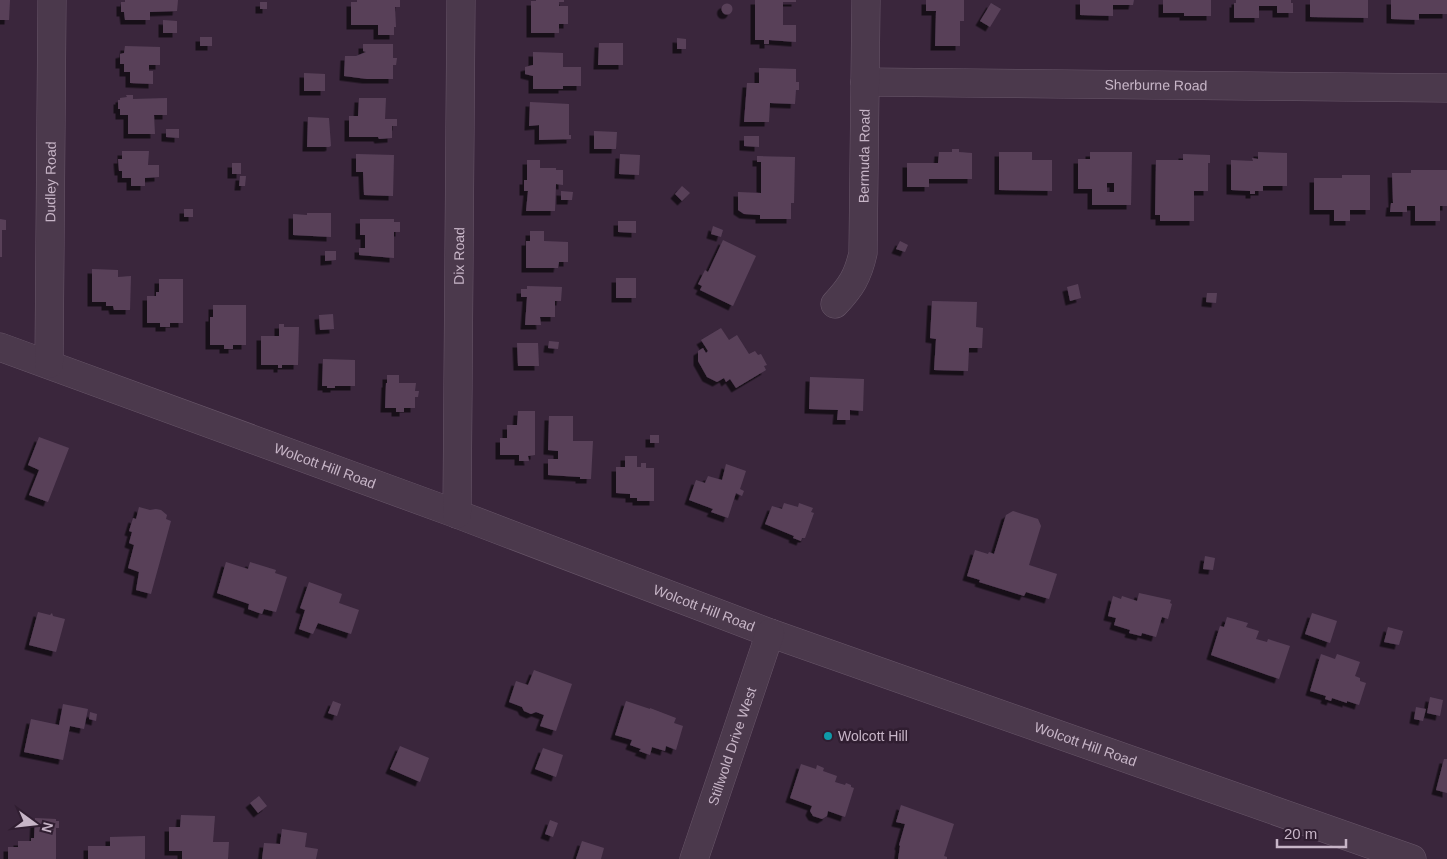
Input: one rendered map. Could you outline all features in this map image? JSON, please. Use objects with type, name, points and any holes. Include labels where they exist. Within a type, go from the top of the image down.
[{"type":"street","name":"Dudley Road","points":[[49,364],[52,0]]},
{"type":"street","name":"Dix Road","points":[[457,514],[461,0]]},
{"type":"street","name":"Bermuda Road","points":[[835,304],[850,288],[859,270],[863,253],[866,0]]},
{"type":"street","name":"Sherburne Road","points":[[865,82],[1447,88]]},
{"type":"street","name":"Wolcott Hill Road","points":[[0,347],[457,514],[770,633],[1412,859]]},
{"type":"street","name":"Stillwold Drive West","points":[[694,859],[770,633]]},
{"type":"building","points":[[0,0],[10,0],[9,20],[0,20]]},
{"type":"building","points":[[125,0],[178,0],[177,11],[150,12],[150,20],[125,20],[124,12],[121,12],[121,2],[125,2]]},
{"type":"building","points":[[357,0],[400,0],[400,7],[395,7],[396,27],[394,27],[394,35],[378,35],[378,25],[351,25],[351,2],[357,2]]},
{"type":"building","points":[[564,0],[564,2],[559,2],[559,6],[568,6],[568,24],[559,24],[559,33],[531,33],[531,1]]},
{"type":"building","points":[[755,0],[796,0],[796,2],[783,2],[783,25],[796,25],[796,42],[769,40],[769,44],[764,44],[764,40],[755,40]]},
{"type":"building","points":[[926,0],[964,0],[964,21],[960,21],[960,46],[935,46],[936,11],[926,11]]},
{"type":"building","points":[[1080,0],[1134,0],[1133,5],[1113,5],[1113,16],[1080,15]]},
{"type":"building","points":[[1163,0],[1211,0],[1211,16],[1184,16],[1184,13],[1163,13]]},
{"type":"building","points":[[1236,0],[1291,0],[1291,3],[1293,3],[1293,13],[1277,13],[1277,6],[1259,6],[1259,18],[1234,18],[1234,3],[1236,3]]},
{"type":"building","points":[[1310,0],[1368,0],[1368,18],[1310,17]]},
{"type":"building","points":[[1391,0],[1447,0],[1447,14],[1419,14],[1419,20],[1391,19]]},
{"type":"building","points":[[260,2],[267,2],[267,9],[260,9]]},
{"type":"building","points":[[991,3],[1001,9],[990,27],[980,21]]},
{"type":"building","points":[[725,4],[729,4],[732,9],[731,13],[725,14],[722,11],[722,7]]},
{"type":"building","points":[[163,20],[177,21],[177,33],[163,33]]},
{"type":"building","points":[[200,37],[212,37],[212,46],[200,46]]},
{"type":"building","points":[[677,38],[686,39],[686,49],[677,49]]},
{"type":"building","points":[[599,43],[623,43],[623,65],[598,65]]},
{"type":"building","points":[[363,44],[393,44],[393,58],[397,58],[396,65],[393,65],[393,79],[367,79],[344,76],[345,56],[356,56],[366,52],[363,51]]},
{"type":"building","points":[[125,46],[160,47],[160,65],[149,65],[149,71],[153,71],[153,84],[130,83],[130,72],[124,72],[124,64],[120,64],[120,54],[124,53]]},
{"type":"building","points":[[533,52],[563,53],[563,67],[581,67],[581,86],[563,86],[563,89],[533,89],[533,76],[525,74],[525,67],[533,65]]},
{"type":"building","points":[[759,68],[796,69],[796,82],[799,82],[799,90],[796,90],[795,104],[770,103],[769,122],[744,122],[747,83],[759,83]]},
{"type":"building","points":[[304,73],[325,74],[325,91],[304,91]]},
{"type":"building","points":[[126,95],[133,95],[133,99],[167,98],[167,115],[154,115],[155,134],[128,134],[128,115],[120,115],[120,109],[118,109],[118,100],[127,97]]},
{"type":"building","points":[[359,98],[386,98],[385,119],[397,119],[397,126],[392,126],[392,138],[349,137],[349,116],[358,116]]},
{"type":"building","points":[[530,102],[569,104],[569,135],[571,135],[571,139],[539,140],[539,125],[529,126]]},
{"type":"building","points":[[308,117],[329,118],[331,146],[307,147]]},
{"type":"building","points":[[166,129],[179,129],[179,138],[166,137]]},
{"type":"building","points":[[594,131],[617,132],[616,149],[594,149]]},
{"type":"building","points":[[744,136],[759,136],[759,147],[744,146]]},
{"type":"building","points":[[952,149],[959,149],[959,152],[972,153],[972,179],[929,179],[929,187],[907,187],[907,163],[938,163],[939,152],[952,152]]},
{"type":"building","points":[[122,151],[149,151],[148,165],[159,165],[159,177],[145,178],[145,186],[131,186],[131,178],[122,178],[122,171],[119,171],[118,159],[122,159]]},
{"type":"building","points":[[999,152],[1032,152],[1032,160],[1052,160],[1052,191],[999,190]]},
{"type":"building","points":[[1090,152],[1132,152],[1131,205],[1092,205],[1092,189],[1078,189],[1078,159],[1090,159]],"holes":[[[1107,183],[1114,183],[1114,192],[1107,192]]]},
{"type":"building","points":[[1258,152],[1287,153],[1287,186],[1263,186],[1263,191],[1255,191],[1255,194],[1250,194],[1250,191],[1231,190],[1231,160],[1253,161],[1252,158],[1258,159]]},
{"type":"building","points":[[356,154],[394,155],[393,196],[364,195],[363,172],[356,172]]},
{"type":"building","points":[[620,154],[640,155],[639,175],[619,174]]},
{"type":"building","points":[[1183,154],[1210,155],[1210,163],[1208,163],[1208,191],[1194,191],[1194,221],[1160,221],[1160,215],[1155,215],[1156,160],[1183,160]]},
{"type":"building","points":[[757,156],[795,157],[794,203],[791,203],[791,219],[760,219],[760,215],[744,214],[738,210],[738,192],[761,193],[761,162],[757,162]]},
{"type":"building","points":[[527,160],[540,160],[540,168],[563,170],[563,185],[556,184],[555,211],[526,211],[528,191],[524,191],[524,180],[527,180]]},
{"type":"building","points":[[232,163],[241,163],[241,174],[232,174]]},
{"type":"building","points":[[1411,170],[1447,170],[1447,206],[1440,206],[1440,221],[1415,221],[1415,206],[1407,206],[1407,212],[1390,212],[1391,203],[1393,203],[1392,173],[1411,173]]},
{"type":"building","points":[[1342,175],[1370,175],[1370,210],[1350,210],[1350,221],[1334,221],[1334,210],[1314,210],[1314,178],[1342,178]]},
{"type":"building","points":[[240,176],[246,176],[245,186],[239,186]]},
{"type":"building","points":[[682,186],[690,193],[682,201],[675,194]]},
{"type":"building","points":[[561,191],[573,192],[572,200],[561,200]]},
{"type":"building","points":[[184,209],[193,209],[193,217],[184,217]]},
{"type":"building","points":[[307,213],[331,213],[331,237],[293,235],[293,214],[307,215]]},
{"type":"building","points":[[0,219],[6,220],[6,230],[2,230],[2,257],[0,257]]},
{"type":"building","points":[[360,219],[394,219],[394,222],[400,222],[400,232],[394,232],[394,258],[359,255],[359,248],[365,248],[365,235],[360,235]]},
{"type":"building","points":[[618,221],[636,221],[636,233],[618,232]]},
{"type":"building","points":[[713,226],[723,230],[721,237],[711,234]]},
{"type":"building","points":[[530,231],[544,231],[544,241],[568,242],[568,262],[559,262],[558,268],[526,268],[526,241],[530,241]]},
{"type":"building","points":[[723,240],[756,256],[733,306],[700,290],[702,286],[698,284],[705,270],[708,272]]},
{"type":"building","points":[[900,241],[908,245],[905,252],[896,249]]},
{"type":"building","points":[[325,251],[336,251],[336,260],[325,261]]},
{"type":"building","points":[[92,269],[118,270],[118,277],[131,276],[130,310],[114,310],[113,306],[106,306],[106,302],[92,302]]},
{"type":"building","points":[[616,278],[636,278],[636,298],[616,298]]},
{"type":"building","points":[[159,279],[183,279],[183,323],[170,323],[170,327],[160,327],[160,323],[147,323],[147,296],[156,296],[156,292],[159,292]]},
{"type":"building","points":[[1078,284],[1081,298],[1070,301],[1067,287]]},
{"type":"building","points":[[527,286],[562,287],[561,301],[555,301],[555,317],[540,317],[541,325],[525,325],[527,297],[521,297],[521,289],[527,289]]},
{"type":"building","points":[[1207,293],[1217,293],[1216,303],[1206,302]]},
{"type":"building","points":[[932,301],[977,302],[976,327],[983,328],[982,348],[969,348],[968,371],[934,370],[936,339],[930,338]]},
{"type":"building","points":[[213,305],[246,305],[246,345],[233,345],[233,349],[224,349],[224,345],[210,345],[210,317],[213,317]]},
{"type":"building","points":[[333,314],[334,329],[320,330],[319,315]]},
{"type":"building","points":[[279,324],[284,324],[284,327],[299,327],[298,365],[282,365],[282,368],[278,368],[278,365],[261,365],[261,336],[279,336]]},
{"type":"building","points":[[721,328],[729,340],[737,335],[749,354],[755,351],[758,355],[761,354],[767,365],[764,366],[766,370],[736,388],[730,379],[726,382],[724,378],[717,382],[707,377],[698,361],[698,351],[703,348],[706,353],[708,351],[701,340]]},
{"type":"building","points":[[549,341],[559,342],[558,349],[548,348]]},
{"type":"building","points":[[517,343],[538,343],[539,366],[518,366]]},
{"type":"building","points":[[323,359],[355,360],[355,386],[327,388],[327,386],[322,386]]},
{"type":"building","points":[[387,375],[399,375],[399,383],[416,383],[415,391],[419,391],[418,397],[415,397],[415,408],[404,408],[404,412],[396,412],[396,408],[385,408]]},
{"type":"building","points":[[810,377],[864,379],[863,411],[850,410],[850,420],[837,420],[838,410],[809,409]]},
{"type":"building","points":[[518,411],[535,411],[535,455],[528,456],[529,461],[519,461],[519,455],[500,455],[500,438],[507,438],[507,425],[517,425]]},
{"type":"building","points":[[549,416],[573,416],[573,441],[593,441],[591,479],[548,475],[548,459],[558,459],[558,451],[548,450]]},
{"type":"building","points":[[650,435],[659,435],[659,443],[650,443]]},
{"type":"building","points":[[39,437],[69,448],[48,502],[29,495],[39,470],[28,465]]},
{"type":"building","points":[[625,456],[637,456],[637,467],[641,467],[641,463],[646,463],[646,468],[654,468],[654,501],[637,501],[637,498],[630,498],[630,494],[616,493],[616,467],[625,467]]},
{"type":"building","points":[[726,464],[746,471],[740,489],[744,491],[742,496],[736,493],[728,518],[711,512],[713,509],[689,500],[696,480],[705,483],[708,476],[722,480]]},
{"type":"building","points":[[784,503],[798,507],[799,503],[813,508],[811,512],[814,513],[805,538],[802,538],[801,541],[793,538],[794,536],[765,524],[772,506],[782,509]]},
{"type":"building","points":[[139,507],[161,510],[167,515],[166,519],[171,521],[151,594],[136,590],[139,572],[128,568],[134,545],[129,543],[132,532],[129,531],[133,518],[136,519]]},
{"type":"building","points":[[1013,511],[1038,519],[1041,526],[1029,565],[1057,574],[1049,599],[1026,592],[1024,596],[979,582],[980,580],[967,576],[975,550],[994,554],[1006,515]]},
{"type":"building","points":[[1205,556],[1215,558],[1213,570],[1203,569]]},
{"type":"building","points":[[226,562],[248,569],[250,562],[276,570],[275,573],[287,577],[276,612],[264,609],[262,614],[248,609],[249,604],[217,593]]},
{"type":"building","points":[[309,582],[342,594],[339,603],[359,610],[351,634],[318,623],[313,634],[299,629],[305,610],[300,608]]},
{"type":"building","points":[[1139,593],[1171,600],[1170,603],[1172,604],[1168,619],[1162,617],[1156,637],[1142,633],[1141,636],[1129,633],[1130,630],[1114,625],[1116,618],[1108,616],[1113,596],[1121,599],[1122,596],[1137,601]]},
{"type":"building","points":[[38,612],[50,615],[52,613],[53,616],[65,619],[56,652],[29,645]]},
{"type":"building","points":[[1312,613],[1337,621],[1330,643],[1305,634]]},
{"type":"building","points":[[1227,617],[1248,623],[1246,627],[1259,631],[1256,639],[1267,642],[1268,639],[1290,646],[1279,679],[1211,655],[1220,626],[1224,627]]},
{"type":"building","points":[[1388,627],[1403,631],[1399,645],[1384,642]]},
{"type":"building","points":[[1321,654],[1335,659],[1337,654],[1360,662],[1355,676],[1360,678],[1360,681],[1366,683],[1359,705],[1332,698],[1331,701],[1325,699],[1326,696],[1310,691]]},
{"type":"building","points":[[534,670],[572,684],[556,731],[540,726],[544,715],[536,712],[531,714],[524,711],[522,707],[509,702],[516,681],[528,685]]},
{"type":"building","points":[[1430,697],[1443,700],[1440,716],[1427,713]]},
{"type":"building","points":[[333,701],[341,704],[337,716],[328,713]]},
{"type":"building","points":[[626,701],[676,718],[674,723],[683,726],[676,750],[666,746],[665,751],[652,747],[650,755],[630,745],[632,740],[615,735]]},
{"type":"building","points":[[63,704],[88,709],[84,729],[70,726],[63,760],[24,752],[31,719],[59,725]]},
{"type":"building","points":[[1416,707],[1426,709],[1423,721],[1414,719]]},
{"type":"building","points":[[90,712],[97,714],[96,721],[89,719]]},
{"type":"building","points":[[400,746],[429,758],[420,782],[390,769]]},
{"type":"building","points":[[543,748],[563,755],[556,777],[535,769]]},
{"type":"building","points":[[1444,759],[1447,759],[1447,793],[1436,790]]},
{"type":"building","points":[[801,764],[816,769],[817,765],[824,768],[823,771],[837,776],[835,782],[845,785],[846,783],[854,788],[845,817],[828,811],[827,816],[822,819],[813,816],[810,811],[812,806],[790,798]]},
{"type":"building","points":[[259,796],[267,806],[258,813],[250,803]]},
{"type":"building","points":[[901,805],[954,824],[944,856],[947,859],[898,859],[899,845],[905,824],[896,822]]},
{"type":"building","points":[[181,815],[215,816],[213,842],[229,842],[228,859],[182,859],[182,851],[169,851],[169,827],[180,827]]},
{"type":"building","points":[[35,818],[56,819],[56,821],[59,821],[59,828],[56,828],[56,859],[8,859],[8,847],[18,847],[18,841],[31,841],[31,838],[34,838]]},
{"type":"building","points":[[550,820],[558,823],[553,837],[545,834]]},
{"type":"building","points":[[282,829],[307,833],[305,847],[318,849],[316,859],[262,859],[264,843],[280,844]]},
{"type":"building","points":[[145,836],[145,859],[88,859],[88,846],[110,846],[110,837]]},
{"type":"building","points":[[582,841],[604,848],[601,859],[576,859]]},
{"type":"place","name":"Wolcott Hill","points":[[828,736]]}]
